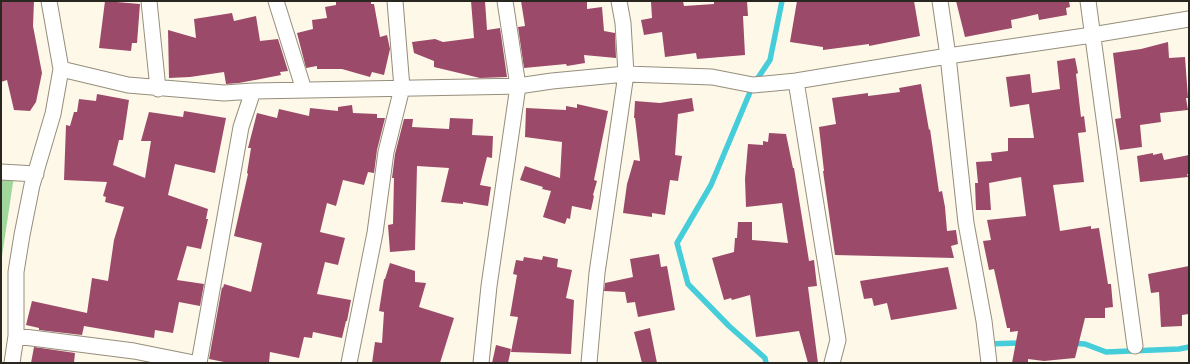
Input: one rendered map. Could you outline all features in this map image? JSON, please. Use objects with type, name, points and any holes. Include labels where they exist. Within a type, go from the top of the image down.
[{"type":"street","points":[[12,363],[16,336],[16,272],[22,236],[36,174],[53,114],[61,69],[49,1]]},
{"type":"street","points":[[149,1],[158,88]]},
{"type":"street","points":[[276,1],[304,90]]},
{"type":"street","points":[[349,363],[375,233],[386,152],[402,88],[395,1]]},
{"type":"street","points":[[481,363],[489,286],[518,86],[505,1]]},
{"type":"street","points":[[589,363],[597,273],[626,74],[623,23],[619,1]]},
{"type":"street","points":[[940,1],[948,56],[966,223],[984,320],[989,363]]},
{"type":"street","points":[[1088,1],[1136,346]]},
{"type":"street","points":[[61,69],[128,85],[224,93],[253,91],[518,86],[552,81],[626,74],[712,77],[753,85],[796,80],[1189,19]]},
{"type":"street","points":[[796,80],[838,340],[832,363]]},
{"type":"street","points":[[199,363],[241,127],[253,91]]},
{"type":"street","points":[[1,172],[36,174]]},
{"type":"street","points":[[16,336],[134,351],[194,363]]},
{"type":"green space","points":[[1,175],[14,176],[1,263]]},
{"type":"building","points":[[1,1],[34,1],[33,26],[42,73],[36,102],[30,111],[14,110],[7,80],[1,82]]},
{"type":"building","points":[[105,1],[140,4],[137,43],[132,43],[131,51],[99,48]]},
{"type":"building","points":[[336,1],[371,1],[371,4],[374,4],[380,37],[387,35],[390,49],[384,75],[372,72],[370,77],[342,69],[317,69],[317,66],[306,68],[297,33],[313,29],[312,20],[327,18],[325,7],[336,5]]},
{"type":"building","points":[[471,1],[485,1],[487,30],[500,28],[507,77],[480,78],[434,67],[434,61],[414,53],[412,42],[435,39],[443,42],[474,38]]},
{"type":"building","points":[[521,1],[587,1],[587,9],[602,7],[604,31],[615,33],[616,58],[584,55],[585,63],[567,66],[566,64],[524,68],[518,27],[525,26]]},
{"type":"building","points":[[683,1],[684,6],[714,4],[714,1],[747,1],[748,16],[743,16],[745,55],[697,59],[696,53],[665,57],[662,32],[644,35],[641,20],[652,18],[651,2]]},
{"type":"building","points":[[797,1],[914,1],[920,36],[869,46],[869,44],[823,50],[823,47],[790,42]]},
{"type":"building","points":[[956,1],[1069,1],[1070,7],[1066,8],[1067,15],[1039,20],[1038,14],[1011,20],[1012,28],[965,37]]},
{"type":"building","points":[[232,13],[234,21],[256,16],[260,41],[278,39],[288,71],[280,72],[281,75],[226,84],[224,72],[190,77],[169,78],[168,30],[196,38],[194,19]]},
{"type":"building","points":[[1168,42],[1169,58],[1185,57],[1188,98],[1186,98],[1188,110],[1160,113],[1161,122],[1140,125],[1142,147],[1120,150],[1115,119],[1121,118],[1113,53],[1141,49]]},
{"type":"building","points":[[1075,58],[1078,73],[1076,74],[1081,117],[1084,116],[1086,132],[1078,133],[1084,182],[1053,185],[1060,231],[1091,226],[1091,229],[1099,228],[1108,284],[1111,284],[1113,307],[1105,308],[1105,318],[1085,318],[1075,358],[1044,361],[1028,359],[1028,363],[1012,363],[1018,331],[1010,332],[1010,328],[1007,328],[994,269],[989,270],[983,241],[991,240],[987,220],[1026,216],[1021,177],[989,183],[991,210],[976,210],[975,183],[978,183],[976,162],[992,161],[991,153],[1008,151],[1008,138],[1034,138],[1029,104],[1010,107],[1006,77],[1030,74],[1032,93],[1060,89],[1057,61]]},
{"type":"building","points":[[921,84],[929,130],[930,129],[939,192],[942,191],[945,207],[947,231],[956,230],[958,244],[951,246],[954,258],[835,255],[823,171],[819,127],[836,124],[832,98],[868,93],[868,96],[900,92],[899,88]]},
{"type":"building","points":[[97,94],[129,100],[123,140],[119,140],[113,165],[145,178],[151,141],[141,141],[149,112],[183,117],[184,111],[226,118],[215,173],[175,164],[168,195],[208,209],[206,219],[208,219],[201,249],[187,246],[177,280],[204,284],[200,306],[179,302],[173,333],[155,330],[154,338],[84,326],[82,335],[39,330],[39,328],[26,325],[32,301],[87,313],[92,278],[108,281],[114,240],[124,207],[105,202],[106,197],[103,196],[107,182],[64,180],[66,125],[70,126],[74,112],[77,112],[79,99],[96,101]]},
{"type":"building","points":[[692,98],[694,111],[678,114],[675,155],[682,156],[678,181],[670,180],[665,215],[652,213],[652,217],[623,213],[627,184],[634,160],[640,161],[634,118],[635,101],[660,103]]},
{"type":"building","points":[[577,104],[608,111],[594,180],[597,181],[591,210],[572,206],[570,219],[567,218],[565,224],[543,217],[551,191],[520,180],[525,166],[560,178],[562,142],[525,137],[526,108],[566,110],[566,106],[577,108]]},
{"type":"building","points":[[352,105],[353,113],[377,114],[377,118],[385,118],[377,150],[374,173],[368,172],[364,185],[343,180],[336,206],[327,203],[320,232],[345,238],[338,265],[325,262],[317,294],[351,300],[342,338],[313,332],[312,338],[304,337],[299,358],[270,352],[269,363],[229,363],[209,359],[222,287],[223,288],[224,284],[251,292],[262,243],[234,236],[248,174],[251,148],[248,148],[257,113],[277,118],[279,109],[309,116],[310,108],[338,111],[338,107]]},
{"type":"building","points":[[450,118],[473,119],[472,135],[493,136],[492,158],[487,157],[480,185],[491,187],[488,206],[463,202],[463,204],[441,202],[449,168],[417,166],[415,250],[390,252],[388,225],[393,224],[394,178],[392,178],[395,154],[404,119],[413,119],[412,127],[449,129]]},
{"type":"building","points":[[769,133],[786,134],[794,168],[809,261],[814,260],[817,286],[808,287],[818,363],[808,363],[799,331],[756,337],[750,295],[732,300],[731,298],[724,300],[712,258],[734,252],[738,222],[752,222],[752,240],[788,243],[782,203],[746,207],[745,179],[748,144],[763,145],[763,141],[768,142]]},
{"type":"building","points":[[1153,153],[1153,155],[1162,153],[1164,160],[1189,155],[1188,177],[1140,182],[1137,156]]},
{"type":"building","points":[[659,254],[661,267],[667,266],[675,310],[638,317],[635,302],[627,303],[625,292],[604,291],[605,283],[633,277],[630,259]]},
{"type":"building","points":[[543,256],[558,259],[557,267],[572,270],[566,298],[574,300],[571,354],[511,352],[518,317],[510,316],[517,275],[513,274],[516,260],[523,261],[524,257],[542,260]]},
{"type":"building","points":[[390,263],[415,271],[415,282],[426,283],[419,307],[454,318],[440,363],[372,363],[375,342],[382,343],[384,312],[379,311],[384,279]]},
{"type":"building","points":[[1189,266],[1189,314],[1182,315],[1182,326],[1161,327],[1159,292],[1151,293],[1148,274]]},
{"type":"building","points":[[948,267],[957,309],[891,320],[887,303],[874,306],[872,298],[864,299],[860,281]]},
{"type":"building","points":[[650,328],[657,363],[642,363],[634,332]]},
{"type":"building","points":[[496,345],[511,349],[508,363],[492,363]]},
{"type":"building","points":[[34,347],[75,353],[74,363],[31,363]]},
{"type":"waterway","points":[[766,363],[765,358],[729,326],[688,284],[677,243],[711,185],[753,85],[770,60],[782,1]]},
{"type":"waterway","points":[[987,344],[1022,343]]},
{"type":"waterway","points":[[1071,343],[1085,344],[1106,352],[1179,349],[1189,347]]}]
